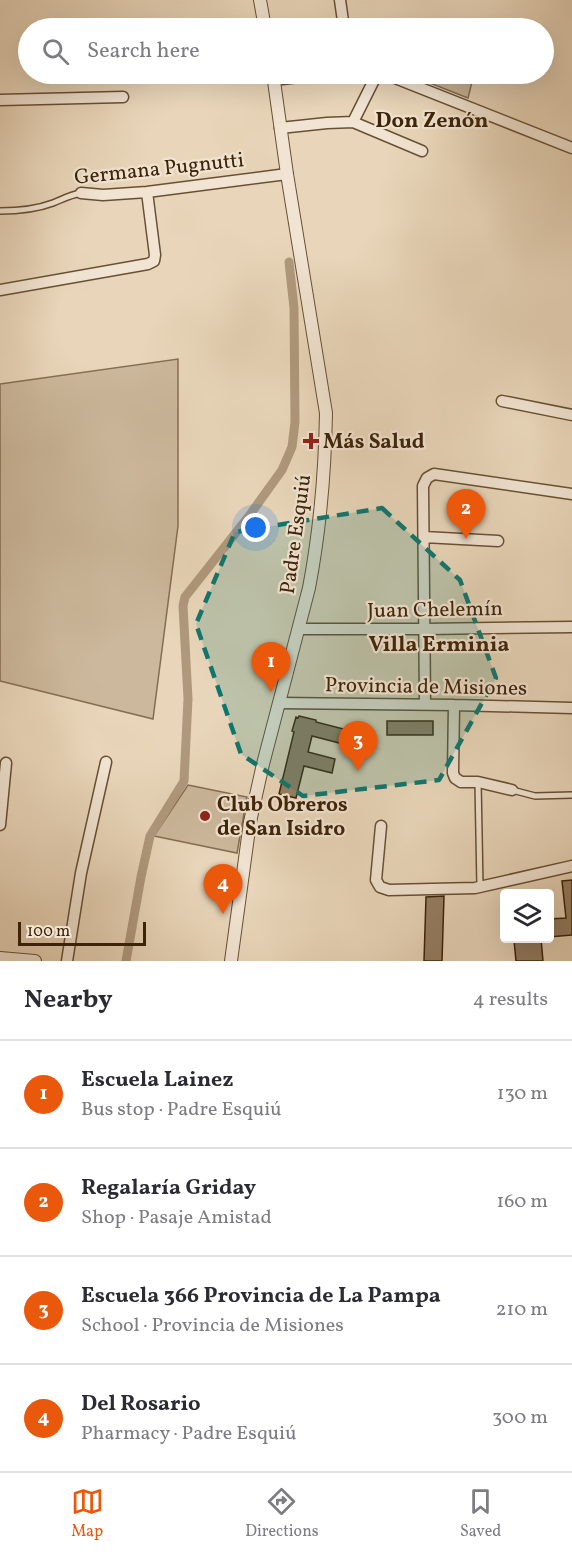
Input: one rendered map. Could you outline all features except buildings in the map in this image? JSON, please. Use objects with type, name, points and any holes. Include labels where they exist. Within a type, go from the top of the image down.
[{"type":"street","points":[[260,0],[263,18]]},
{"type":"street","points":[[340,0],[343,18]]},
{"type":"street","name":"Padre Esquiú","points":[[231,961],[250,822],[309,588],[315,551],[325,446],[326,413],[274,84]]},
{"type":"street","points":[[354,122],[372,84]]},
{"type":"street","points":[[410,84],[572,148]]},
{"type":"street","points":[[0,100],[123,97]]},
{"type":"street","points":[[280,128],[354,122],[422,151]]},
{"type":"street","name":"Germana Pugnutti","points":[[81,193],[103,195],[147,192],[287,174]]},
{"type":"street","points":[[0,290],[148,264],[154,261],[147,192]]},
{"type":"street","points":[[502,401],[572,415]]},
{"type":"street","points":[[425,704],[423,486],[427,478],[434,474],[572,494]]},
{"type":"street","points":[[424,537],[498,542]]},
{"type":"street","name":"Juan Chelemín","points":[[299,629],[572,627]]},
{"type":"street","name":"Provincia de Misiones","points":[[279,703],[572,708]]},
{"type":"street","points":[[454,705],[453,773],[456,778],[460,782],[478,782],[512,790]]},
{"type":"street","points":[[67,961],[81,873],[106,762]]},
{"type":"street","points":[[0,825],[6,763]]},
{"type":"street","points":[[381,826],[376,880],[380,887],[389,890],[480,887],[572,866]]},
{"type":"street","points":[[0,958],[35,961]]},
{"type":"lane","name":"Germana Pugnutti","points":[[0,212],[52,204],[81,193]]},
{"type":"lane","points":[[478,782],[480,887]]},
{"type":"lane","points":[[512,790],[536,796],[572,795]]},
{"type":"highlighted area","points":[[382,508],[460,580],[496,678],[439,780],[303,796],[241,754],[196,624],[235,532]]},
{"type":"shaded area","points":[[432,84],[472,84],[468,98]]},
{"type":"shaded area","points":[[178,359],[178,526],[153,719],[0,681],[0,384]]},
{"type":"shaded area","name":"Club Obreros de San Isidro","points":[[188,785],[247,797],[237,853],[154,836]]},
{"type":"waterway","points":[[126,961],[150,836],[184,781],[188,699],[183,606],[185,597],[282,470],[292,447],[295,422],[294,308],[289,262]]},
{"type":"place","name":"Más Salud","points":[[311,441]]},
{"type":"place","name":"Regalaría Griday","points":[[466,539]]},
{"type":"place","name":"Escuela Lainez","points":[[271,692]]},
{"type":"place","name":"Escuela 366 Provincia de La Pampa","points":[[358,771]]},
{"type":"place","name":"Club Obreros de San Isidro","points":[[205,816]]},
{"type":"place","name":"Del Rosario","points":[[223,914]]},
{"type":"district","name":"Don Zenón","points":[[432,119]]},
{"type":"district","name":"Villa Erminia","points":[[439,643]]}]
